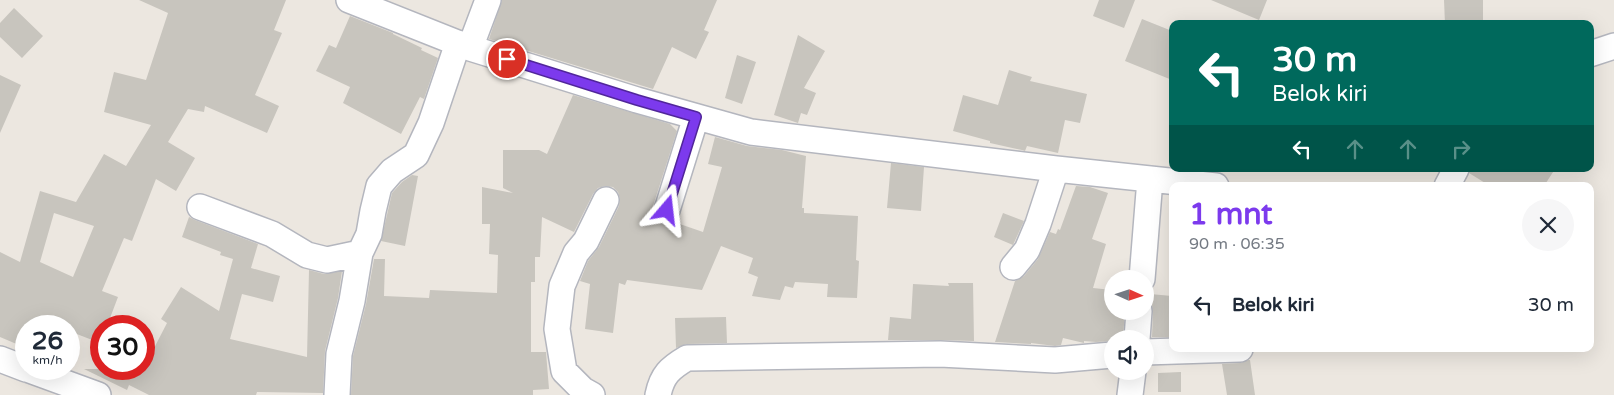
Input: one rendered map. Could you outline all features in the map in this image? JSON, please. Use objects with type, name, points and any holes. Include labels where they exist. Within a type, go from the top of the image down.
[{"type":"street","points":[[348,0],[464,45],[637,100],[751,132],[1178,182]]},
{"type":"street","points":[[337,395],[339,354],[352,301],[360,253],[369,234],[379,186],[392,171],[416,155],[464,45],[488,0]]},
{"type":"street","points":[[1594,53],[1614,46]]},
{"type":"street","points":[[667,210],[696,117]]},
{"type":"street","points":[[1013,267],[1027,250],[1038,224],[1056,169]]},
{"type":"street","points":[[1143,270],[1150,179]]},
{"type":"street","points":[[592,395],[583,390],[564,371],[557,328],[562,286],[576,254],[586,241],[606,200]]},
{"type":"street","points":[[200,207],[272,234],[307,255],[327,260],[360,253]]},
{"type":"street","points":[[1154,352],[1169,351]]},
{"type":"street","points":[[658,395],[660,384],[672,367],[687,358],[940,354],[1055,360],[1104,356]]},
{"type":"street","points":[[0,359],[15,365]]},
{"type":"street","points":[[56,380],[98,395]]},
{"type":"street","points":[[1130,395],[1132,380]]},
{"type":"building","points":[[139,0],[286,0],[274,30],[282,33],[255,95],[279,106],[267,133],[205,106],[204,112],[188,109],[168,142],[195,158],[176,191],[156,179],[132,241],[124,238],[102,291],[118,297],[111,315],[90,315],[90,339],[80,335],[80,315],[15,315],[15,343],[0,337],[0,252],[20,262],[40,191],[76,202],[104,154],[126,166],[151,125],[104,112],[114,72],[146,80],[168,13]],"holes":[[[54,213],[94,226],[73,277],[40,262]]]},
{"type":"building","points":[[502,0],[717,0],[704,30],[709,32],[696,59],[672,47],[653,89],[489,39]]},
{"type":"building","points":[[1099,0],[1135,0],[1124,28],[1093,16]]},
{"type":"building","points":[[1211,0],[1267,0],[1259,20]]},
{"type":"building","points":[[1444,0],[1483,0],[1483,20],[1445,20]]},
{"type":"building","points":[[14,8],[43,36],[22,58],[0,37],[0,23]]},
{"type":"building","points":[[350,16],[393,33],[438,58],[424,99],[420,97],[401,134],[343,103],[350,87],[316,71],[329,45],[336,48]]},
{"type":"building","points":[[1142,19],[1169,30],[1169,79],[1125,61]]},
{"type":"building","points":[[798,35],[825,51],[804,88],[816,93],[807,115],[801,113],[798,123],[774,115]]},
{"type":"building","points":[[737,55],[756,62],[742,104],[725,98]]},
{"type":"building","points":[[1009,70],[1032,77],[1030,81],[1087,94],[1080,123],[1065,120],[1058,153],[1027,146],[1025,151],[990,143],[990,141],[953,131],[963,95],[998,105]]},
{"type":"building","points":[[0,75],[21,85],[0,133]]},
{"type":"building","points":[[573,95],[670,124],[677,131],[653,206],[653,214],[663,224],[674,222],[703,232],[722,167],[708,164],[715,137],[747,146],[782,150],[806,156],[802,208],[804,208],[804,213],[858,216],[856,260],[859,261],[857,298],[827,297],[828,284],[795,282],[793,288],[785,286],[780,300],[752,296],[758,277],[748,273],[753,258],[721,246],[702,290],[627,280],[625,285],[619,283],[613,333],[585,329],[590,284],[580,281],[588,261],[599,247],[619,206],[620,199],[618,192],[613,187],[605,186],[598,188],[593,194],[574,232],[542,217],[540,257],[535,257],[535,282],[531,282],[531,352],[546,352],[549,389],[533,390],[533,395],[351,395],[353,356],[366,304],[374,259],[385,259],[384,296],[429,298],[430,290],[497,293],[498,255],[489,254],[490,224],[482,224],[482,187],[513,193],[503,188],[503,150],[539,150],[547,154]]},
{"type":"building","points":[[891,163],[924,167],[921,211],[887,208]]},
{"type":"building","points":[[1553,172],[1547,182],[1484,182],[1469,173]]},
{"type":"building","points":[[412,175],[418,176],[405,246],[381,241],[392,193]]},
{"type":"building","points":[[1076,186],[1090,187],[1108,193],[1092,239],[1106,244],[1093,288],[1104,289],[1104,320],[1124,320],[1124,330],[1104,330],[1104,342],[1084,341],[1084,343],[1063,338],[1061,345],[1055,346],[995,342],[1015,281],[1024,276],[1038,259],[1050,232],[1056,234],[1058,229],[1060,230]]},
{"type":"building","points":[[1003,213],[1024,221],[1013,245],[994,237]]},
{"type":"building","points":[[189,217],[258,244],[251,268],[280,276],[273,302],[242,294],[230,339],[307,357],[309,270],[324,274],[342,271],[338,298],[325,351],[323,393],[257,392],[256,395],[149,395],[129,385],[127,390],[107,380],[155,380],[155,346],[167,323],[161,319],[181,287],[219,311],[233,259],[220,255],[221,252],[182,237]]},
{"type":"building","points":[[948,283],[973,283],[974,341],[888,340],[890,317],[911,319],[913,284],[949,286]]},
{"type":"building","points":[[1154,294],[1169,296],[1169,337],[1154,337],[1154,330],[1152,330]]},
{"type":"building","points":[[726,317],[727,343],[687,344],[676,348],[675,318]]},
{"type":"building","points":[[1250,360],[1255,395],[1227,395],[1222,364],[1240,363]]},
{"type":"building","points":[[1181,372],[1181,392],[1158,392],[1158,373]]},
{"type":"route","points":[[507,59],[696,117],[667,210]]}]
